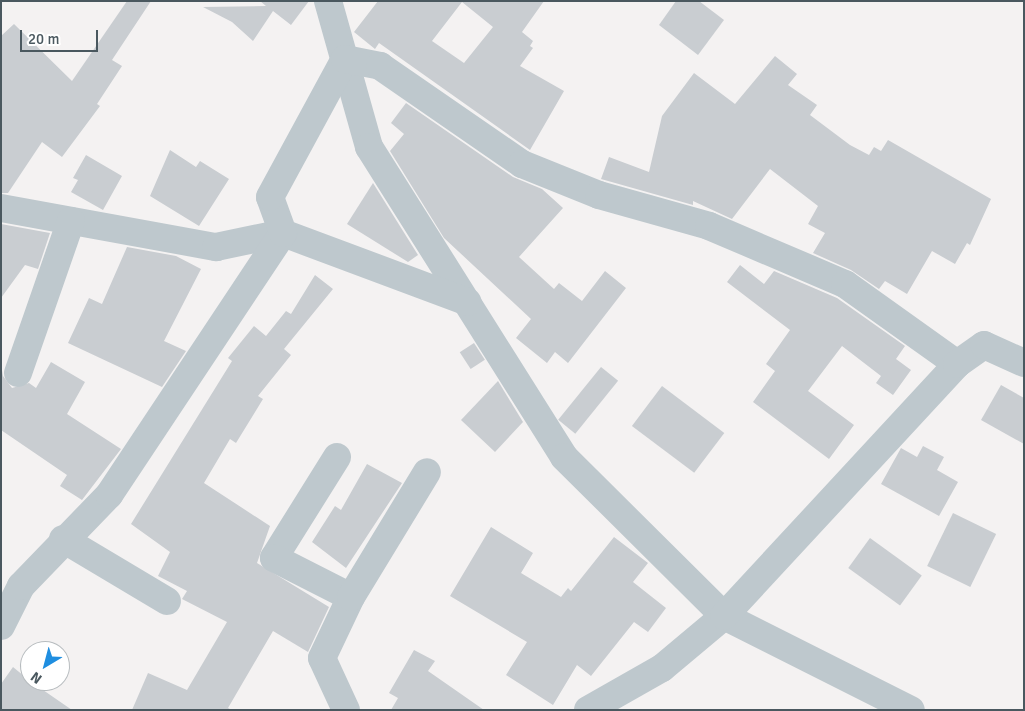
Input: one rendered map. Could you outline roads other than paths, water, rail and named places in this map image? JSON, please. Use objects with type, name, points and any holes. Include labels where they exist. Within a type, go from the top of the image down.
[{"type":"street","points":[[328,1],[369,147],[564,457],[724,616],[911,710]]},
{"type":"street","points":[[283,233],[270,197],[345,59]]},
{"type":"street","points":[[345,59],[380,66],[522,164],[599,194],[709,226],[845,284],[957,364]]},
{"type":"street","points":[[1,208],[216,247],[283,233],[468,302]]},
{"type":"street","points":[[18,373],[71,222]]},
{"type":"street","points":[[1,626],[21,586],[63,539],[109,495],[283,233]]},
{"type":"street","points":[[605,706],[662,668],[724,616],[957,364],[984,345],[1024,364]]},
{"type":"street","points":[[337,458],[274,558],[350,597]]},
{"type":"street","points":[[346,710],[322,658],[350,597],[427,472]]},
{"type":"street","points":[[63,539],[167,601]]}]
